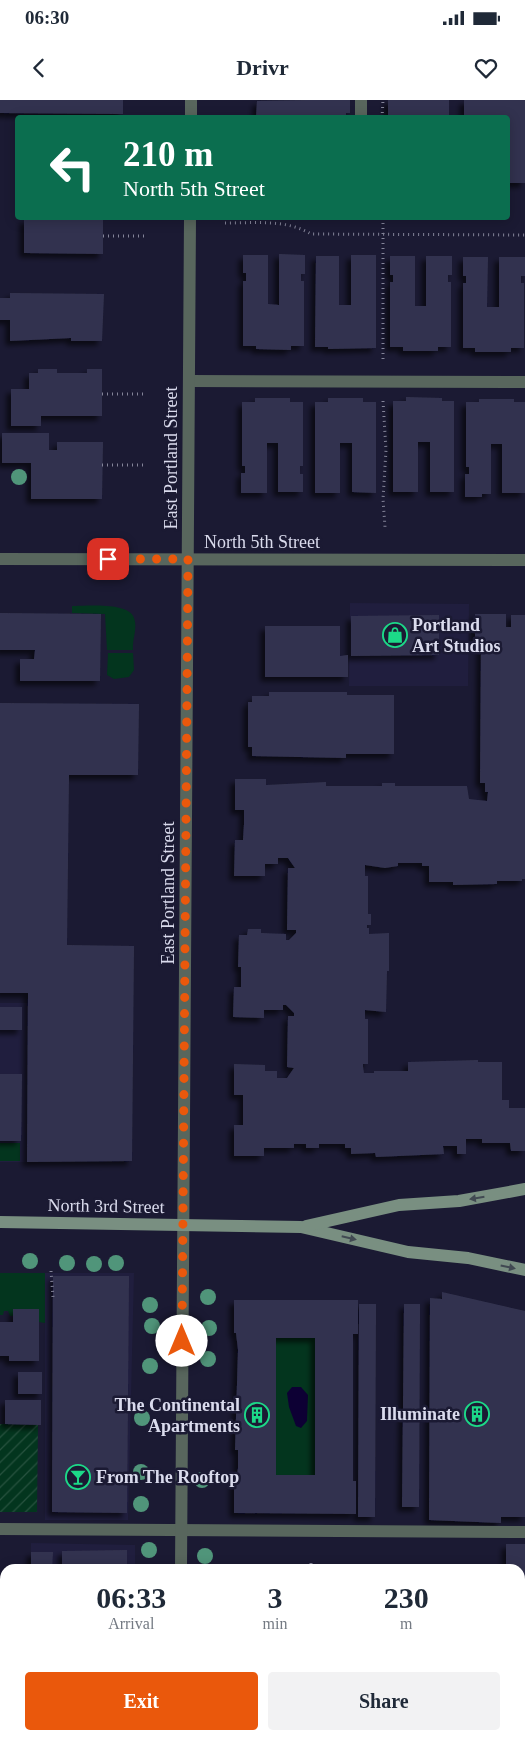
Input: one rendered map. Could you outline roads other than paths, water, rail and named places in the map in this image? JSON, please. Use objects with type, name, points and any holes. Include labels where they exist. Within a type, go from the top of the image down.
[{"type":"street","points":[[191,100],[191,115]]},
{"type":"street","points":[[361,100],[361,115]]},
{"type":"street","name":"East Portland Street","points":[[181,1564],[190,220]]},
{"type":"street","points":[[189,381],[525,382]]},
{"type":"street","name":"North 5th Street","points":[[0,559],[525,560]]},
{"type":"street","name":"North 3rd Street","points":[[301,1227],[399,1205],[459,1201],[525,1189]]},
{"type":"street","name":"North 3rd Street","points":[[0,1222],[301,1227],[408,1252],[468,1258],[525,1270]]},
{"type":"street","points":[[0,1529],[525,1532]]},
{"type":"place","name":"Portland Art Studios","points":[[395,635]]},
{"type":"place","name":"Illuminate","points":[[477,1414]]},
{"type":"place","name":"The Continental Apartments","points":[[257,1415]]},
{"type":"place","name":"From The Rooftop","points":[[78,1477]]}]
